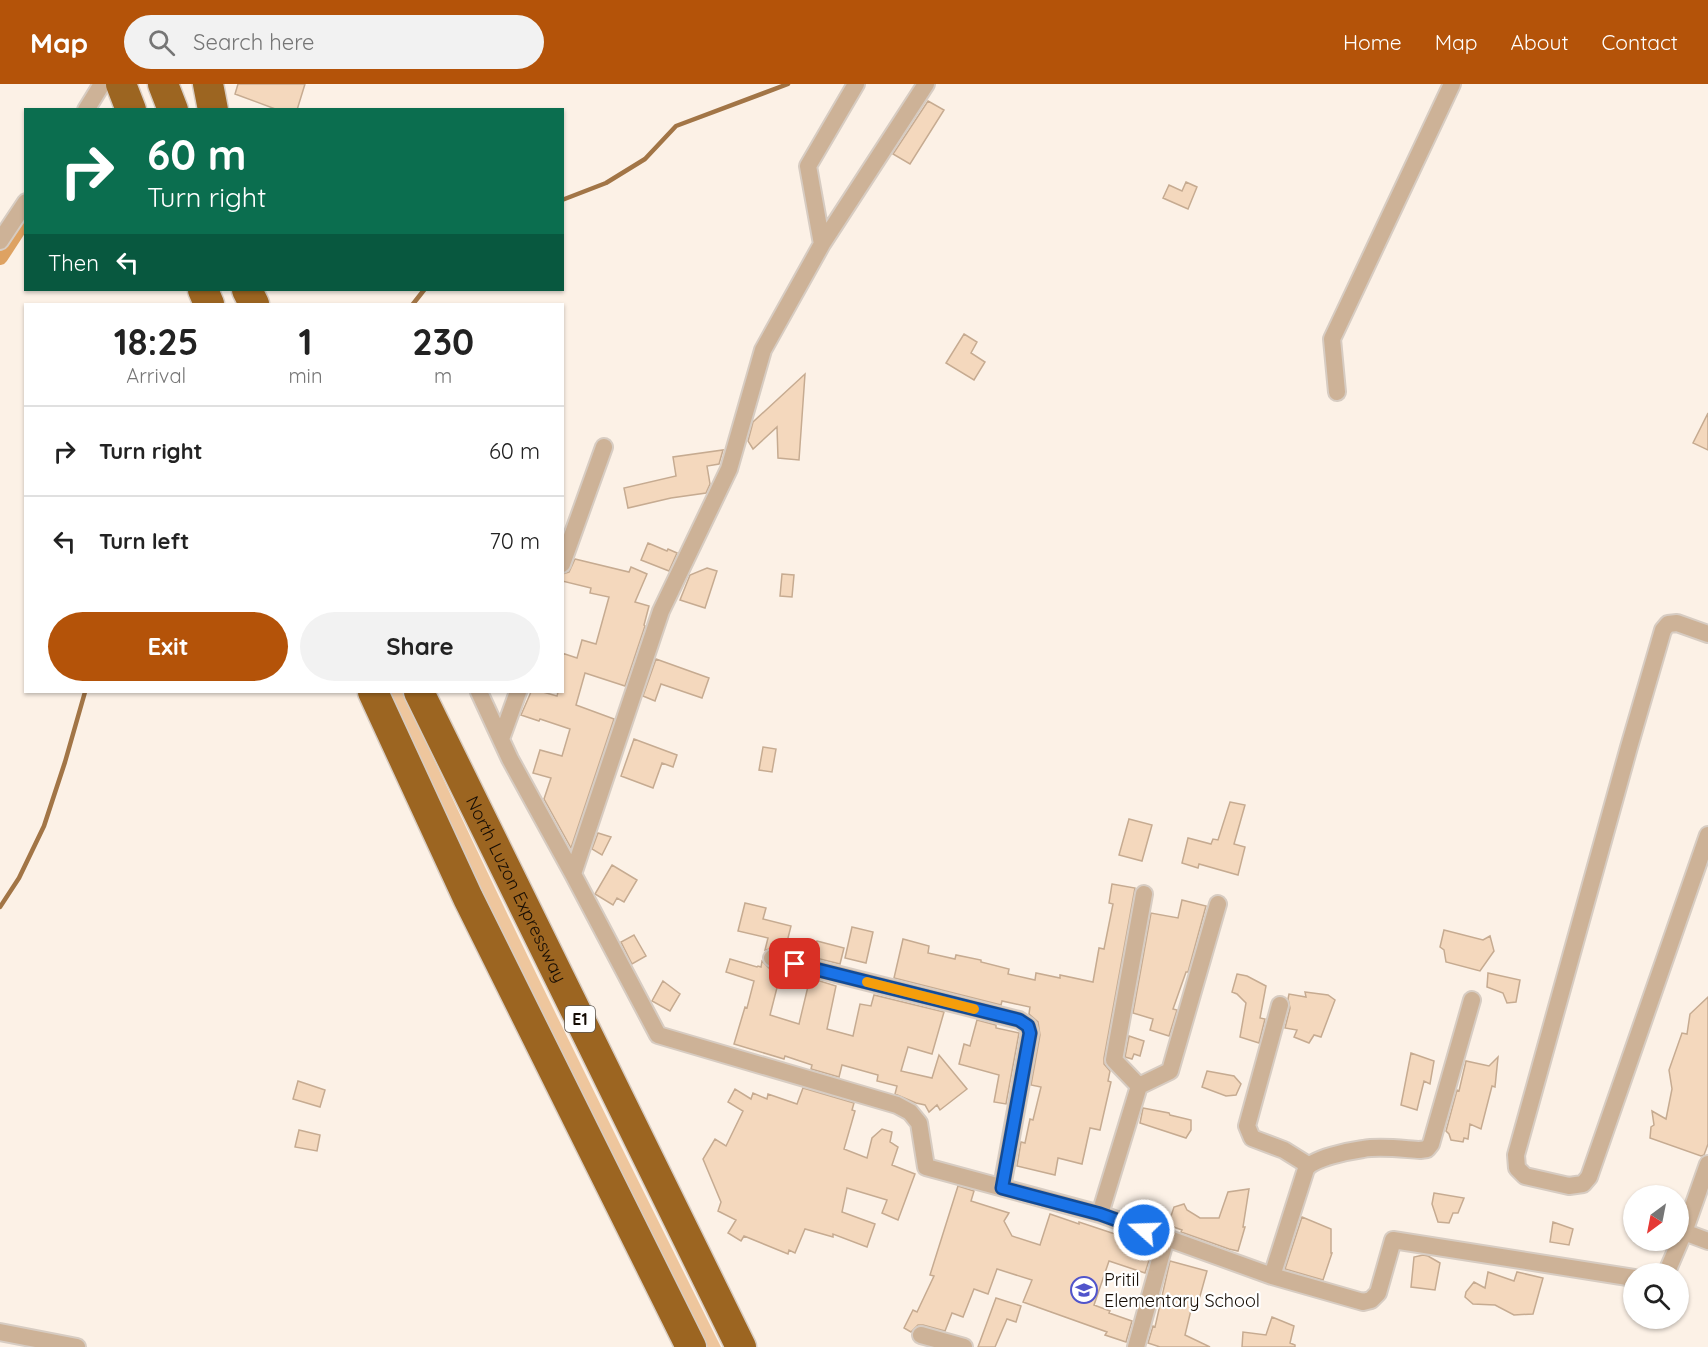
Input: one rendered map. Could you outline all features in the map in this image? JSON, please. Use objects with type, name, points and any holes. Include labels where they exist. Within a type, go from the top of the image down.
[{"type":"highway","points":[[121,84],[130,108]]},
{"type":"highway","points":[[163,84],[172,108]]},
{"type":"highway","points":[[208,84],[213,108]]},
{"type":"highway","points":[[373,693],[468,898],[691,1347]]},
{"type":"highway","name":"North Luzon Expressway","points":[[419,693],[741,1347]]},
{"type":"street","points":[[87,108],[102,84]]},
{"type":"street","points":[[822,244],[808,165],[856,84]]},
{"type":"street","points":[[573,874],[661,610],[729,469],[763,350],[822,244],[926,84]]},
{"type":"street","points":[[1337,392],[1332,339],[1452,84]]},
{"type":"street","points":[[0,241],[24,205]]},
{"type":"street","points":[[566,545],[604,447]]},
{"type":"street","points":[[1708,634],[1677,623],[1668,624],[1663,630],[1625,758],[1516,1155],[1517,1168],[1525,1176],[1569,1186],[1582,1184],[1588,1177],[1708,835]]},
{"type":"street","points":[[478,693],[658,1035],[897,1105],[910,1112],[919,1123],[926,1167],[1100,1214],[1272,1276],[1363,1302],[1371,1300],[1378,1293],[1393,1240],[1623,1276]]},
{"type":"street","points":[[501,739],[518,693]]},
{"type":"street","points":[[1139,1086],[1114,1060],[1144,894]]},
{"type":"street","points":[[1100,1214],[1139,1086],[1170,1071],[1218,904]]},
{"type":"street","points":[[772,958],[1019,1020],[1028,1026],[1030,1033],[1002,1188]]},
{"type":"street","points":[[1272,1276],[1308,1165],[1316,1160],[1364,1148],[1428,1149],[1472,1000]]},
{"type":"street","points":[[1280,1005],[1247,1126],[1252,1138],[1284,1150],[1308,1165]]},
{"type":"street","points":[[1689,1218],[1708,1164]]},
{"type":"street","points":[[1689,1234],[1708,1241]]},
{"type":"street","points":[[1136,1347],[1166,1238]]},
{"type":"street","points":[[0,1332],[77,1347]]},
{"type":"street","points":[[921,1335],[964,1347]]},
{"type":"shaded area","points":[[384,693],[403,693],[520,939],[721,1347],[702,1347]]},
{"type":"building","points":[[238,84],[305,84],[298,108],[273,108],[235,94]]},
{"type":"building","points":[[928,101],[944,110],[910,164],[893,154]]},
{"type":"building","points":[[1186,182],[1197,187],[1188,209],[1163,198],[1169,185],[1182,191]]},
{"type":"building","points":[[964,334],[977,342],[971,353],[985,362],[974,380],[946,363]]},
{"type":"building","points":[[805,374],[799,460],[778,458],[777,427],[753,449],[748,441],[753,422]]},
{"type":"building","points":[[1708,413],[1708,450],[1693,443]]},
{"type":"building","points":[[723,450],[719,464],[707,466],[710,484],[706,493],[628,508],[624,488],[676,476],[673,457]]},
{"type":"building","points":[[648,543],[677,553],[669,571],[641,560]]},
{"type":"building","points":[[575,559],[629,572],[631,567],[647,574],[635,602],[649,606],[645,626],[625,686],[585,673],[576,705],[614,719],[571,848],[544,799],[551,778],[533,773],[540,750],[562,756],[570,729],[521,715],[531,693],[557,696],[558,693],[564,693],[564,654],[577,658],[582,640],[596,644],[609,597],[590,593],[591,588],[564,581],[564,573],[569,572]]},
{"type":"building","points":[[707,568],[717,571],[705,608],[680,600],[690,575]]},
{"type":"building","points":[[782,574],[794,575],[792,597],[780,596]]},
{"type":"building","points":[[656,659],[709,678],[702,698],[661,684],[655,701],[643,696]]},
{"type":"building","points":[[634,739],[677,755],[673,767],[662,763],[653,788],[621,776]]},
{"type":"building","points":[[763,747],[776,749],[772,772],[759,770]]},
{"type":"building","points":[[1230,802],[1245,805],[1234,844],[1245,847],[1238,875],[1199,864],[1198,868],[1182,863],[1188,838],[1211,844],[1213,839],[1218,840]]},
{"type":"building","points":[[1129,819],[1152,825],[1142,861],[1119,855]]},
{"type":"building","points":[[598,833],[611,837],[602,855],[592,849]]},
{"type":"building","points":[[612,865],[637,880],[624,902],[617,898],[613,905],[595,894]]},
{"type":"building","points":[[1112,884],[1135,888],[1104,1058],[1104,1064],[1110,1071],[1108,1081],[1111,1082],[1100,1130],[1090,1128],[1082,1164],[1058,1158],[1055,1175],[1017,1166],[1021,1142],[1025,1143],[1041,1087],[1031,1085],[1040,1035],[1038,1022],[1029,1014],[1030,1007],[1002,1001],[1001,1005],[894,978],[903,939],[929,946],[928,953],[955,959],[956,955],[981,960],[981,962],[1009,969],[1008,974],[1035,980],[1036,973],[1060,978],[1060,975],[1093,982],[1099,948],[1104,949],[1113,904],[1109,903]]},
{"type":"building","points":[[1182,900],[1206,906],[1188,972],[1186,972],[1173,1009],[1177,1010],[1169,1036],[1150,1030],[1153,1019],[1133,1013],[1151,913],[1178,918]]},
{"type":"building","points":[[745,903],[766,908],[763,919],[791,926],[785,950],[774,948],[765,950],[768,938],[738,931]]},
{"type":"building","points":[[852,927],[873,932],[866,963],[845,958]]},
{"type":"building","points":[[1444,930],[1483,940],[1490,936],[1494,951],[1480,971],[1446,962],[1444,950],[1440,947]]},
{"type":"building","points":[[634,935],[646,956],[632,964],[621,942]]},
{"type":"building","points":[[817,941],[844,948],[840,964],[812,957]]},
{"type":"building","points":[[730,959],[757,967],[761,967],[762,961],[769,968],[781,972],[770,1015],[799,1024],[810,978],[836,986],[827,1029],[853,1036],[860,1004],[871,1006],[874,995],[944,1012],[932,1054],[908,1047],[901,1071],[932,1078],[939,1055],[967,1089],[940,1110],[937,1105],[929,1112],[925,1105],[895,1094],[897,1086],[877,1081],[878,1075],[842,1065],[839,1077],[811,1069],[812,1065],[785,1056],[784,1059],[734,1044],[754,981],[726,972]]},
{"type":"building","points":[[1488,973],[1520,980],[1516,1002],[1507,1003],[1503,993],[1487,987]]},
{"type":"building","points":[[1237,974],[1247,976],[1266,986],[1260,1018],[1265,1019],[1259,1043],[1240,1037],[1246,1003],[1232,992]]},
{"type":"building","points":[[663,981],[680,994],[670,1011],[652,1001]]},
{"type":"building","points":[[1305,992],[1328,995],[1335,1000],[1321,1037],[1314,1035],[1309,1043],[1294,1037],[1297,1030],[1285,1028],[1290,1008],[1289,994],[1306,997]]},
{"type":"building","points":[[1708,997],[1708,1144],[1704,1155],[1701,1156],[1650,1138],[1651,1127],[1654,1125],[1652,1111],[1666,1119],[1672,1089],[1669,1070],[1682,1033],[1687,1034],[1690,1014]]},
{"type":"building","points":[[977,1020],[996,1025],[996,1028],[1019,1033],[1006,1104],[994,1102],[999,1075],[959,1064],[964,1044],[970,1046]]},
{"type":"building","points":[[1129,1036],[1144,1041],[1140,1056],[1134,1054],[1132,1059],[1125,1057]]},
{"type":"building","points":[[1411,1053],[1434,1061],[1430,1084],[1424,1081],[1417,1110],[1401,1105]]},
{"type":"building","points":[[1498,1057],[1495,1087],[1492,1086],[1481,1129],[1470,1124],[1468,1139],[1464,1138],[1463,1142],[1451,1140],[1446,1131],[1466,1061],[1489,1066]]},
{"type":"building","points":[[1207,1071],[1234,1076],[1241,1084],[1236,1095],[1226,1096],[1202,1087]]},
{"type":"building","points":[[298,1081],[325,1090],[320,1107],[293,1099]]},
{"type":"building","points":[[803,1088],[854,1103],[852,1110],[855,1111],[844,1149],[867,1158],[872,1138],[882,1129],[892,1132],[890,1142],[898,1147],[892,1165],[915,1174],[898,1220],[882,1213],[887,1200],[847,1188],[842,1212],[875,1224],[867,1247],[833,1234],[833,1237],[805,1229],[795,1253],[789,1250],[788,1254],[744,1236],[741,1241],[728,1233],[736,1220],[718,1211],[721,1202],[703,1159],[715,1139],[726,1146],[743,1111],[728,1102],[735,1089],[751,1099],[753,1093],[767,1099],[768,1094],[797,1104]]},
{"type":"building","points":[[1143,1108],[1191,1120],[1191,1130],[1186,1138],[1140,1123]]},
{"type":"building","points":[[299,1130],[320,1135],[317,1151],[295,1147]]},
{"type":"building","points":[[958,1186],[974,1191],[971,1201],[1009,1213],[1004,1221],[1012,1236],[1040,1245],[1050,1214],[1118,1235],[1117,1240],[1152,1251],[1145,1273],[1109,1261],[1094,1305],[1132,1321],[1126,1342],[1105,1335],[1107,1332],[1023,1302],[1032,1280],[997,1269],[988,1294],[974,1289],[963,1317],[952,1313],[945,1331],[923,1325],[918,1325],[911,1332],[904,1328],[913,1310],[917,1312],[934,1276],[930,1275]]},
{"type":"building","points":[[1249,1189],[1243,1227],[1245,1227],[1238,1251],[1181,1232],[1182,1230],[1168,1225],[1174,1207],[1184,1204],[1187,1210],[1200,1218],[1219,1218],[1228,1192]]},
{"type":"building","points":[[1434,1193],[1464,1198],[1458,1213],[1453,1213],[1449,1223],[1438,1222],[1432,1204]]},
{"type":"building","points":[[1302,1217],[1331,1229],[1332,1253],[1323,1280],[1285,1269]]},
{"type":"building","points":[[1553,1222],[1573,1229],[1569,1245],[1550,1242]]},
{"type":"building","points":[[1423,1255],[1440,1263],[1435,1290],[1411,1287],[1414,1257]]},
{"type":"building","points":[[1170,1261],[1207,1271],[1197,1307],[1192,1306],[1185,1335],[1210,1347],[1160,1347],[1148,1343],[1153,1326],[1155,1327]]},
{"type":"building","points":[[1488,1272],[1514,1281],[1517,1272],[1543,1278],[1533,1314],[1514,1315],[1495,1305],[1473,1304],[1465,1297],[1474,1282],[1485,1288]]},
{"type":"building","points":[[996,1298],[1021,1306],[1016,1322],[1007,1319],[995,1347],[978,1347]]},
{"type":"building","points":[[1272,1317],[1294,1326],[1290,1343],[1295,1347],[1242,1347],[1243,1332],[1266,1335]]},
{"type":"waterway","points":[[564,199],[606,183],[645,159],[676,126],[788,84]]},
{"type":"waterway","points":[[0,257],[24,220]]},
{"type":"waterway","points":[[414,303],[423,291]]},
{"type":"waterway","points":[[0,907],[19,878],[44,826],[85,693]]},
{"type":"slow traffic","points":[[867,982],[974,1009]]},
{"type":"place","name":"Pritil Elementary School","points":[[1084,1290]]},
{"type":"route","points":[[795,964],[1019,1020],[1028,1026],[1030,1033],[1002,1188],[1100,1214],[1144,1230]]}]
